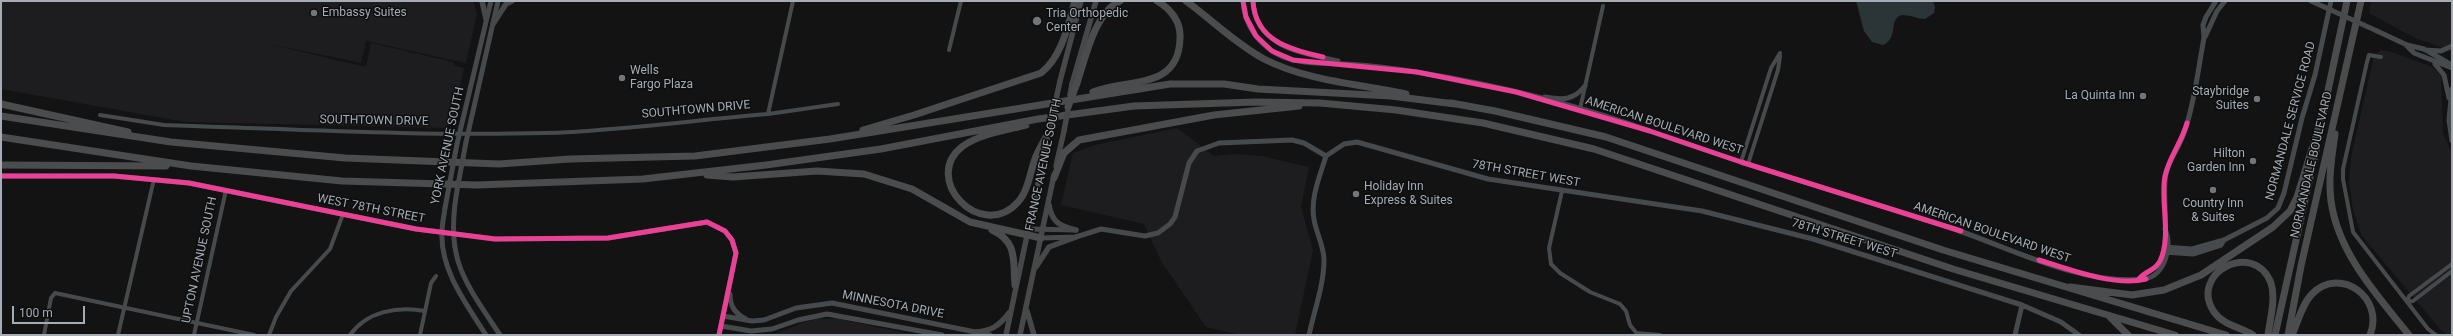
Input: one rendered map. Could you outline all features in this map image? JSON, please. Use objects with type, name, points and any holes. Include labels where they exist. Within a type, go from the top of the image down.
[{"type":"highway","points":[[830,139],[914,115],[1040,73],[1049,65],[1056,54],[1075,1]]},
{"type":"highway","points":[[1068,107],[1074,83],[1098,24],[1106,11],[1120,1]]},
{"type":"highway","points":[[1075,99],[1098,90],[1148,81],[1162,74],[1171,66],[1178,51],[1180,32],[1173,15],[1158,1]]},
{"type":"highway","points":[[1186,1],[1244,46],[1274,63],[1313,76],[1455,104],[1576,130],[1630,144],[1943,250],[2060,287],[2226,335]]},
{"type":"highway","name":"NORMANDALE BOULEVARD","points":[[2275,335],[2312,173],[2347,1]]},
{"type":"highway","name":"NORMANDALE BOULEVARD","points":[[2288,335],[2301,266],[2361,1]]},
{"type":"highway","points":[[2342,80],[2331,161],[2330,182],[2334,218],[2348,252],[2409,335]]},
{"type":"highway","points":[[1,116],[171,142],[345,158],[499,164],[570,159],[695,156],[830,139],[1170,84],[1224,84],[1258,88],[1391,96],[1455,104]]},
{"type":"highway","points":[[1,137],[190,166],[342,181],[477,185],[635,180],[841,156],[1038,119],[1089,112],[1206,102],[1320,103],[1396,110],[1468,121],[1594,149],[1954,269],[2175,335]]},
{"type":"highway","points":[[1054,178],[1064,153],[1079,140],[1214,115],[1320,103]]},
{"type":"highway","points":[[1,104],[171,142]]},
{"type":"highway","points":[[2060,287],[2085,287],[2101,292],[2132,295],[2164,290],[2200,275],[2255,240],[2273,227],[2290,210],[2305,173],[2324,110]]},
{"type":"highway","points":[[1049,132],[1036,158],[1022,196],[1014,206],[1004,212],[987,215],[967,208],[954,195],[949,178],[951,164],[958,151],[970,142],[1019,127],[1089,112]]},
{"type":"highway","points":[[1,165],[190,166]]},
{"type":"highway","points":[[682,174],[733,177],[850,172],[912,189],[960,217],[997,232],[1010,243],[1015,285]]},
{"type":"highway","points":[[981,225],[1041,234]]},
{"type":"highway","points":[[2253,335],[2223,320],[2211,305],[2209,294],[2210,282],[2218,271],[2229,264],[2241,262],[2253,265],[2268,277],[2271,284],[2273,301],[2268,335]]},
{"type":"highway","points":[[2292,335],[2312,293],[2333,283],[2353,287],[2366,297],[2374,314],[2370,335]]},
{"type":"highway","points":[[2109,315],[2128,335]]},
{"type":"main road","points":[[482,1],[486,19]]},
{"type":"main road","points":[[493,24],[506,4],[512,1]]},
{"type":"main road","name":"FRANCE AVENUE SOUTH","points":[[1006,335],[1015,285],[1060,81],[1081,1]]},
{"type":"main road","name":"FRANCE AVENUE SOUTH","points":[[1074,83],[1096,1]]},
{"type":"main road","name":"FRANCE AVENUE SOUTH","points":[[1020,335],[1068,107]]},
{"type":"main road","points":[[1048,202],[1053,220],[1060,226],[1076,230]]},
{"type":"main road","points":[[1034,271],[1049,248],[1076,237]]},
{"type":"main road","points":[[1027,301],[1027,315],[1034,335]]},
{"type":"main road","points":[[976,332],[990,331],[999,325],[1010,311]]},
{"type":"street","name":"YORK AVENUE SOUTH","points":[[486,335],[458,292],[449,269],[442,233],[457,144],[491,1]]},
{"type":"street","points":[[498,1],[466,142],[454,207],[452,234],[455,256],[466,285],[500,335]]},
{"type":"street","name":"SOUTHTOWN DRIVE","points":[[768,114],[793,1]]},
{"type":"street","points":[[949,50],[961,1]]},
{"type":"street","name":"AMERICAN BOULEVARD WEST","points":[[1243,1],[1250,27],[1262,43],[1272,51],[1295,60],[1355,64],[1417,72],[1522,94],[1580,109],[1740,162],[1961,231],[2087,275],[2122,280],[2139,279],[2153,270],[2160,262],[2165,250],[2165,178],[2171,159],[2185,131],[2204,38],[2217,11],[2225,1]]},
{"type":"street","name":"AMERICAN BOULEVARD WEST","points":[[1253,1],[1260,24],[1275,42],[1296,52],[1355,64]]},
{"type":"street","name":"AMERICAN BOULEVARD WEST","points":[[2204,38],[2203,25],[2216,1]]},
{"type":"street","points":[[2311,1],[2406,45],[2441,51],[2452,46]]},
{"type":"street","name":"NORMANDALE SERVICE ROAD","points":[[2165,250],[2192,249],[2224,240],[2267,218],[2278,208],[2282,201],[2302,118],[2315,75],[2331,1]]},
{"type":"street","points":[[1580,109],[1604,6]]},
{"type":"street","points":[[2406,45],[2414,53],[2433,62],[2452,68]]},
{"type":"street","points":[[2424,49],[2452,65]]},
{"type":"street","points":[[1740,162],[1772,68],[1780,53],[1778,70],[1748,164]]},
{"type":"street","points":[[2380,57],[2369,55],[2343,169],[2343,179],[2354,232],[2407,302],[2436,335]]},
{"type":"street","points":[[2433,62],[2444,75],[2450,103]]},
{"type":"street","points":[[1522,94],[1565,100],[1575,96],[1585,86]]},
{"type":"street","points":[[2452,89],[2449,130],[2452,141]]},
{"type":"street","name":"SOUTHTOWN DRIVE","points":[[100,115],[164,125],[460,133],[545,132],[622,128],[768,114],[838,104]]},
{"type":"street","points":[[1041,234],[1076,237],[1082,233],[1108,229],[1145,236],[1164,230],[1170,224],[1178,209],[1189,163],[1197,151],[1211,144],[1292,140],[1304,143],[1326,156],[1315,194],[1313,209],[1322,247],[1324,267],[1309,335]]},
{"type":"street","name":"78TH STREET WEST","points":[[1326,156],[1344,144],[1357,142],[1449,170],[1500,182],[1682,208],[1725,217],[1813,239],[2022,305]]},
{"type":"street","name":"WEST 78TH STREET","points":[[1,176],[69,175],[154,179],[226,190],[442,233],[496,239],[608,238],[707,222],[717,225],[732,240],[736,253],[730,284]]},
{"type":"street","points":[[118,335],[154,179]]},
{"type":"street","name":"UPTON AVENUE SOUTH","points":[[194,335],[226,190]]},
{"type":"street","points":[[1562,191],[1549,248],[1551,264],[1560,273],[1590,292],[1620,304],[1626,311],[1630,325],[1638,334],[1660,335]]},
{"type":"street","points":[[269,335],[276,317],[291,291],[330,248],[343,214]]},
{"type":"street","points":[[1041,234],[1076,230],[1082,233]]},
{"type":"street","points":[[2407,302],[2409,296],[2452,264]]},
{"type":"street","points":[[2407,302],[2413,301],[2452,271]]},
{"type":"street","points":[[420,335],[431,283],[436,276]]},
{"type":"street","points":[[719,335],[730,284]]},
{"type":"street","points":[[730,284],[730,304],[737,314],[749,321]]},
{"type":"street","points":[[44,335],[51,298],[55,293],[254,335]]},
{"type":"street","name":"MINNESOTA DRIVE","points":[[723,316],[749,321],[764,320],[816,304],[832,303],[990,335]]},
{"type":"street","points":[[2015,335],[2022,305],[2061,322],[2079,335]]},
{"type":"street","points":[[350,335],[360,325],[380,313],[402,308],[425,311]]},
{"type":"street","name":"MINNESOTA DRIVE","points":[[721,326],[751,331],[772,329],[798,320],[826,314],[942,335]]},
{"type":"shaded area","points":[[1,1],[473,1],[477,13],[466,63],[366,41],[361,63],[265,43],[366,67],[371,43],[453,62],[455,66],[464,68],[452,123],[445,128],[185,122],[1,89]]},
{"type":"shaded area","points":[[1856,1],[1933,1],[1935,7],[1934,13],[1925,19],[1906,15],[1898,16],[1894,23],[1891,38],[1883,45],[1872,42],[1864,31]]},
{"type":"shaded area","points":[[2371,1],[2452,1],[2452,51],[2415,38],[2369,13]]},
{"type":"shaded area","points":[[2381,50],[2389,51],[2432,67],[2441,75],[2443,133],[2452,153],[2452,335],[2447,335],[2439,328],[2362,236],[2353,210],[2349,181],[2351,157],[2374,56]]},
{"type":"shaded area","points":[[1177,128],[1214,156],[1235,154],[1262,156],[1309,167],[1301,207],[1313,250],[1295,335],[1240,335],[1206,327],[1161,261],[1144,224],[1061,205],[1073,153],[1095,145]]},
{"type":"shaded area","points":[[817,319],[839,319],[914,335],[772,335],[802,323]]},
{"type":"cycle path","points":[[1243,1],[1246,17],[1256,36],[1272,51],[1293,60],[1417,72],[1516,92],[1650,131],[1741,162],[1961,231]]},
{"type":"cycle path","points":[[1253,1],[1255,15],[1260,26],[1268,34],[1287,47],[1323,57]]},
{"type":"cycle path","points":[[2139,279],[2153,269],[2160,261],[2166,230],[2164,196],[2165,176],[2169,162],[2182,137],[2187,123]]},
{"type":"cycle path","points":[[1,176],[114,176],[189,183],[416,229],[495,239],[608,238],[707,222],[725,231],[732,240],[736,253],[719,335]]},
{"type":"cycle path","points":[[2039,260],[2106,279],[2120,281],[2146,279]]},
{"type":"place","name":"Embassy Suites","points":[[314,13]]},
{"type":"place","name":"Tria Orthopedic Center","points":[[1037,21]]},
{"type":"place","name":"Wells Fargo Plaza","points":[[622,78]]},
{"type":"place","name":"La Quinta Inn","points":[[2143,96]]},
{"type":"place","name":"Staybridge Suites","points":[[2257,99]]},
{"type":"place","name":"Hilton Garden Inn","points":[[2253,161]]},
{"type":"place","name":"Country Inn & Suites","points":[[2213,190]]},
{"type":"place","name":"Holiday Inn Express & Suites","points":[[1356,194]]}]
